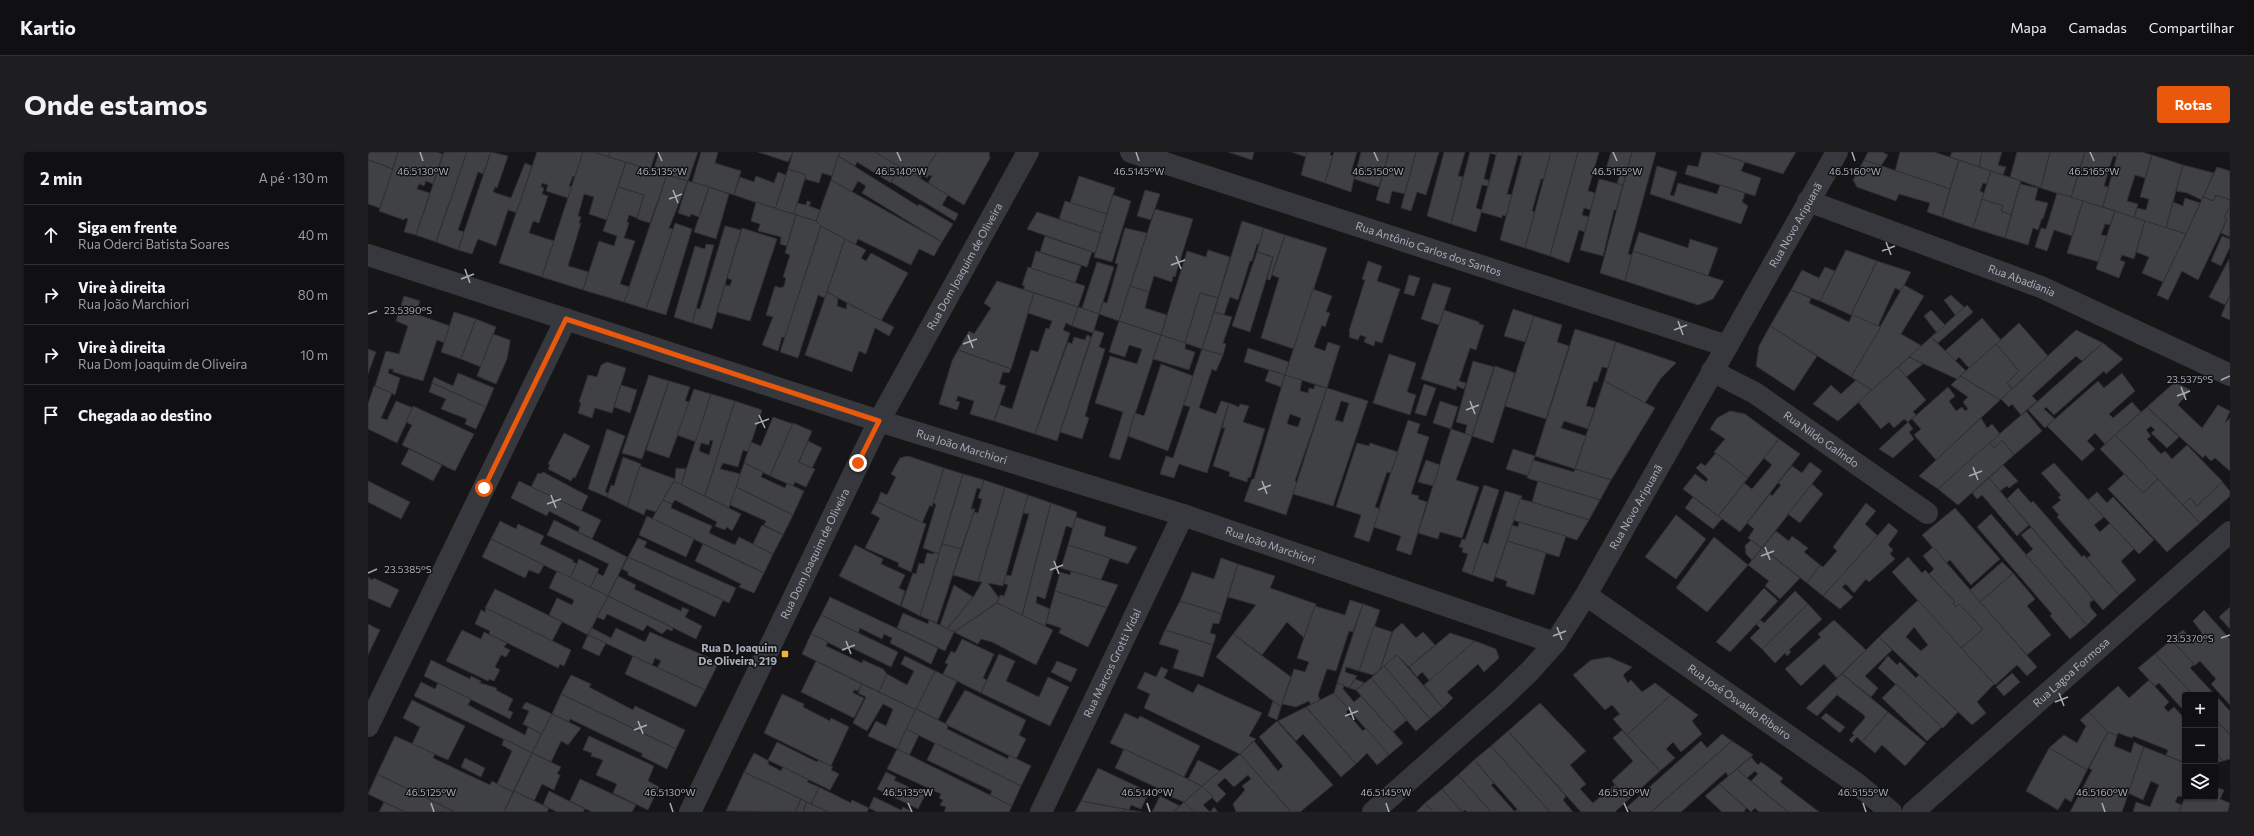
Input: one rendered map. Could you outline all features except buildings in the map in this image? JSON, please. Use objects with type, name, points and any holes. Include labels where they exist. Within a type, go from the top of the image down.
[{"type":"street","name":"Rua Dom Joaquim de Oliveira","points":[[690,812],[879,421],[1028,152]]},
{"type":"street","name":"Rua Antônio Carlos dos Santos","points":[[1131,152],[1727,346]]},
{"type":"street","name":"Rua Novo Aripuanã","points":[[1373,812],[1504,696],[1555,643],[1586,595],[1837,152]]},
{"type":"street","name":"Rua Abadiania","points":[[1808,201],[2041,287],[2230,375]]},
{"type":"street","name":"Rua João Marchiori","points":[[368,255],[879,421],[1183,515],[1555,643]]},
{"type":"street","points":[[368,726],[566,319]]},
{"type":"street","name":"Rua Nildo Galindo","points":[[1712,371],[1755,393],[1927,513]]},
{"type":"street","name":"Rua Marcos Grotti Vidal","points":[[1041,812],[1183,515]]},
{"type":"street","name":"Rua Lagoa Formosa","points":[[1912,812],[2230,532]]},
{"type":"street","name":"Rua José Osvaldo Ribeiro","points":[[1586,595],[1856,783],[1891,812]]},
{"type":"place","name":"Rua D. Joaquim De Oliveira, 219","points":[[785,654]]},
{"type":"route","points":[[484,488],[566,319],[879,421],[858,463]]}]
